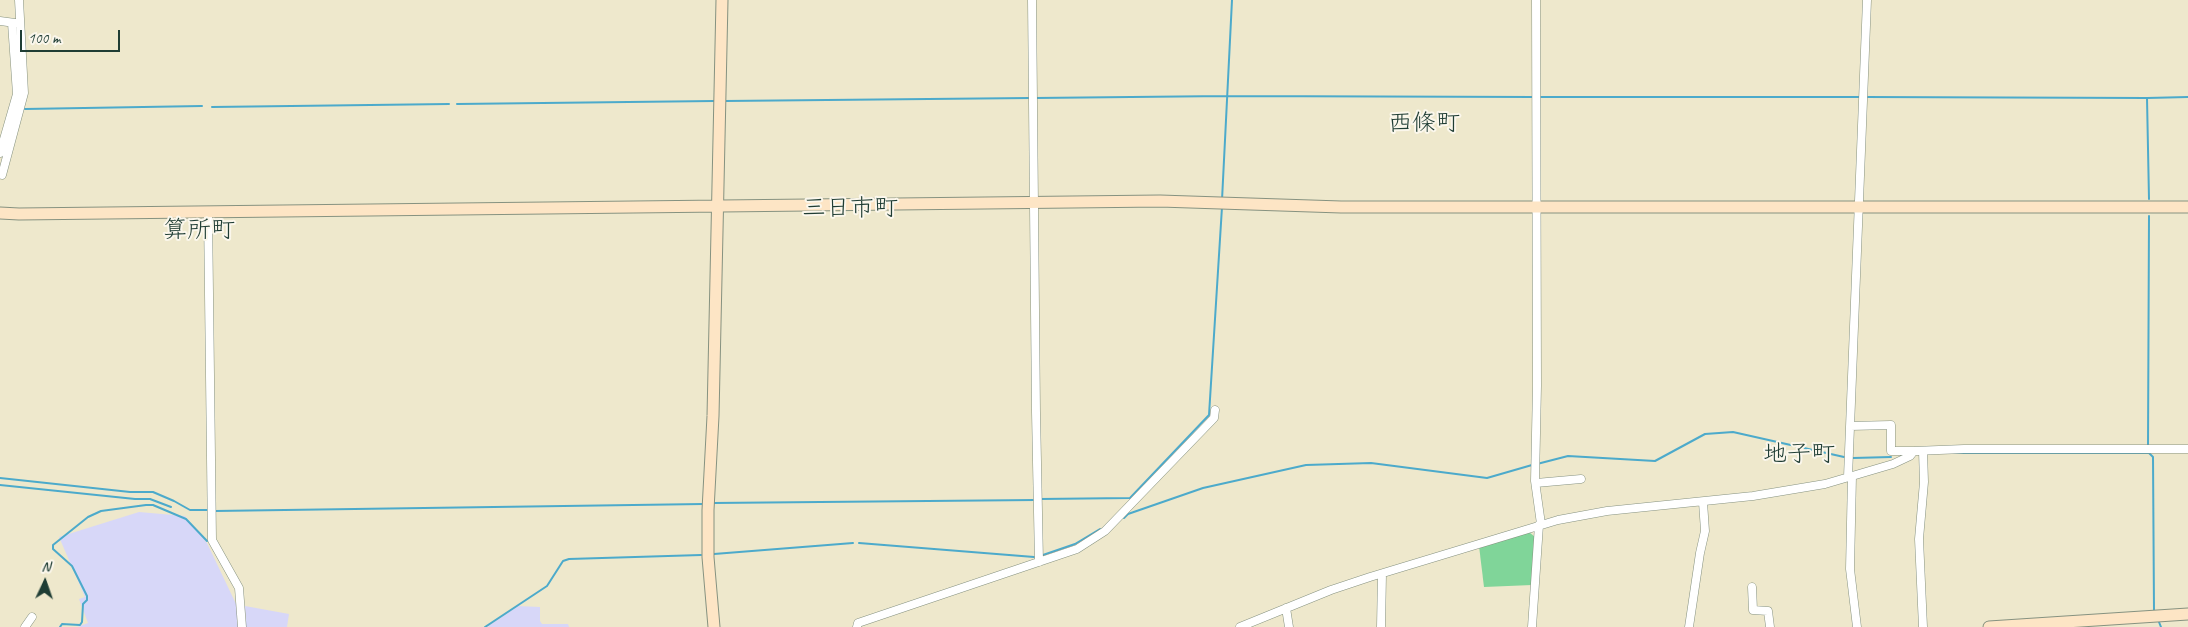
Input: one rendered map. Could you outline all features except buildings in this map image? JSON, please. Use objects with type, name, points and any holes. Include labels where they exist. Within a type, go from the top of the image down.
[{"type":"street","points":[[0,153],[1,143],[17,94],[16,23],[19,0]]},
{"type":"street","points":[[714,627],[708,557],[708,505],[714,416],[722,0]]},
{"type":"street","points":[[1032,0],[1039,562]]},
{"type":"street","points":[[1532,627],[1540,525],[1536,483],[1536,0]]},
{"type":"street","points":[[1857,627],[1850,569],[1850,426],[1867,0]]},
{"type":"street","points":[[0,21],[16,23]]},
{"type":"street","points":[[1,176],[24,93],[16,23]]},
{"type":"street","points":[[0,213],[1034,202],[1223,202],[1341,207],[2188,207]]},
{"type":"street","points":[[208,212],[212,540],[239,588],[242,627]]},
{"type":"street","points":[[857,627],[858,623],[1077,549],[1105,531],[1214,418],[1215,410]]},
{"type":"street","points":[[1850,426],[1891,425],[1891,451],[1914,451],[1923,454],[2188,449]]},
{"type":"street","points":[[1240,627],[1331,590],[1540,525],[1591,513],[1703,502],[1825,484],[1893,464],[1910,456],[1914,451]]},
{"type":"street","points":[[1923,454],[1924,482],[1919,539],[1923,627]]},
{"type":"street","points":[[1536,483],[1581,479]]},
{"type":"street","points":[[1689,627],[1705,531],[1703,502]]},
{"type":"street","points":[[1381,627],[1382,574]]},
{"type":"street","points":[[1752,587],[1753,610],[1768,611],[1770,627]]},
{"type":"street","points":[[1286,608],[1289,627]]},
{"type":"street","points":[[1989,627],[2188,614]]},
{"type":"street","points":[[25,627],[32,617]]},
{"type":"shaded area","points":[[139,512],[185,516],[207,543],[237,606],[239,627],[77,627],[88,623],[79,599],[85,597],[59,537]]},
{"type":"shaded area","points":[[245,606],[289,614],[287,627],[246,627]]},
{"type":"shaded area","points":[[518,606],[540,607],[540,621],[542,624],[568,624],[569,627],[487,627]]},
{"type":"green space","points":[[1529,532],[1535,537],[1532,585],[1484,587],[1479,546]]},
{"type":"waterway","points":[[1222,200],[1232,0]]},
{"type":"waterway","points":[[1035,98],[1227,96],[1533,97]]},
{"type":"waterway","points":[[1538,97],[1860,97]]},
{"type":"waterway","points":[[1865,97],[2147,98]]},
{"type":"waterway","points":[[2149,199],[2147,98],[2188,97]]},
{"type":"waterway","points":[[725,101],[1030,98]]},
{"type":"waterway","points":[[457,104],[714,101]]},
{"type":"waterway","points":[[212,107],[449,104]]},
{"type":"waterway","points":[[25,109],[202,106]]},
{"type":"waterway","points":[[1040,499],[1130,498],[1209,415],[1222,207]]},
{"type":"waterway","points":[[2148,446],[2149,216]]},
{"type":"waterway","points":[[1537,464],[1568,456],[1655,461],[1705,434],[1733,432],[1844,457]]},
{"type":"waterway","points":[[1944,453],[2148,453]]},
{"type":"waterway","points":[[2149,453],[2153,457],[2154,611]]},
{"type":"waterway","points":[[1853,458],[1891,457]]},
{"type":"waterway","points":[[1124,518],[1128,514],[1203,488],[1306,465],[1371,463],[1487,478],[1532,465]]},
{"type":"waterway","points":[[0,478],[130,492],[153,492],[190,510],[210,510]]},
{"type":"waterway","points":[[0,485],[150,499],[171,507]]},
{"type":"waterway","points":[[713,503],[1035,500]]},
{"type":"waterway","points":[[215,511],[703,504]]},
{"type":"waterway","points":[[60,627],[62,624],[80,625],[82,622],[83,604],[87,600],[87,596],[72,566],[53,549],[53,545],[88,517],[101,511],[153,505],[186,519],[207,541]]},
{"type":"waterway","points":[[1043,555],[1075,544],[1100,529]]},
{"type":"waterway","points":[[714,554],[853,543]]},
{"type":"waterway","points":[[859,543],[1034,557]]},
{"type":"waterway","points":[[485,627],[547,586],[563,561],[569,559],[701,555]]},
{"type":"waterway","points":[[2159,622],[2161,627]]},
{"type":"district","name":"西條町","points":[[1424,124]]},
{"type":"district","name":"三日市町","points":[[850,209]]},
{"type":"district","name":"算所町","points":[[199,231]]},
{"type":"district","name":"地子町","points":[[1799,455]]}]
